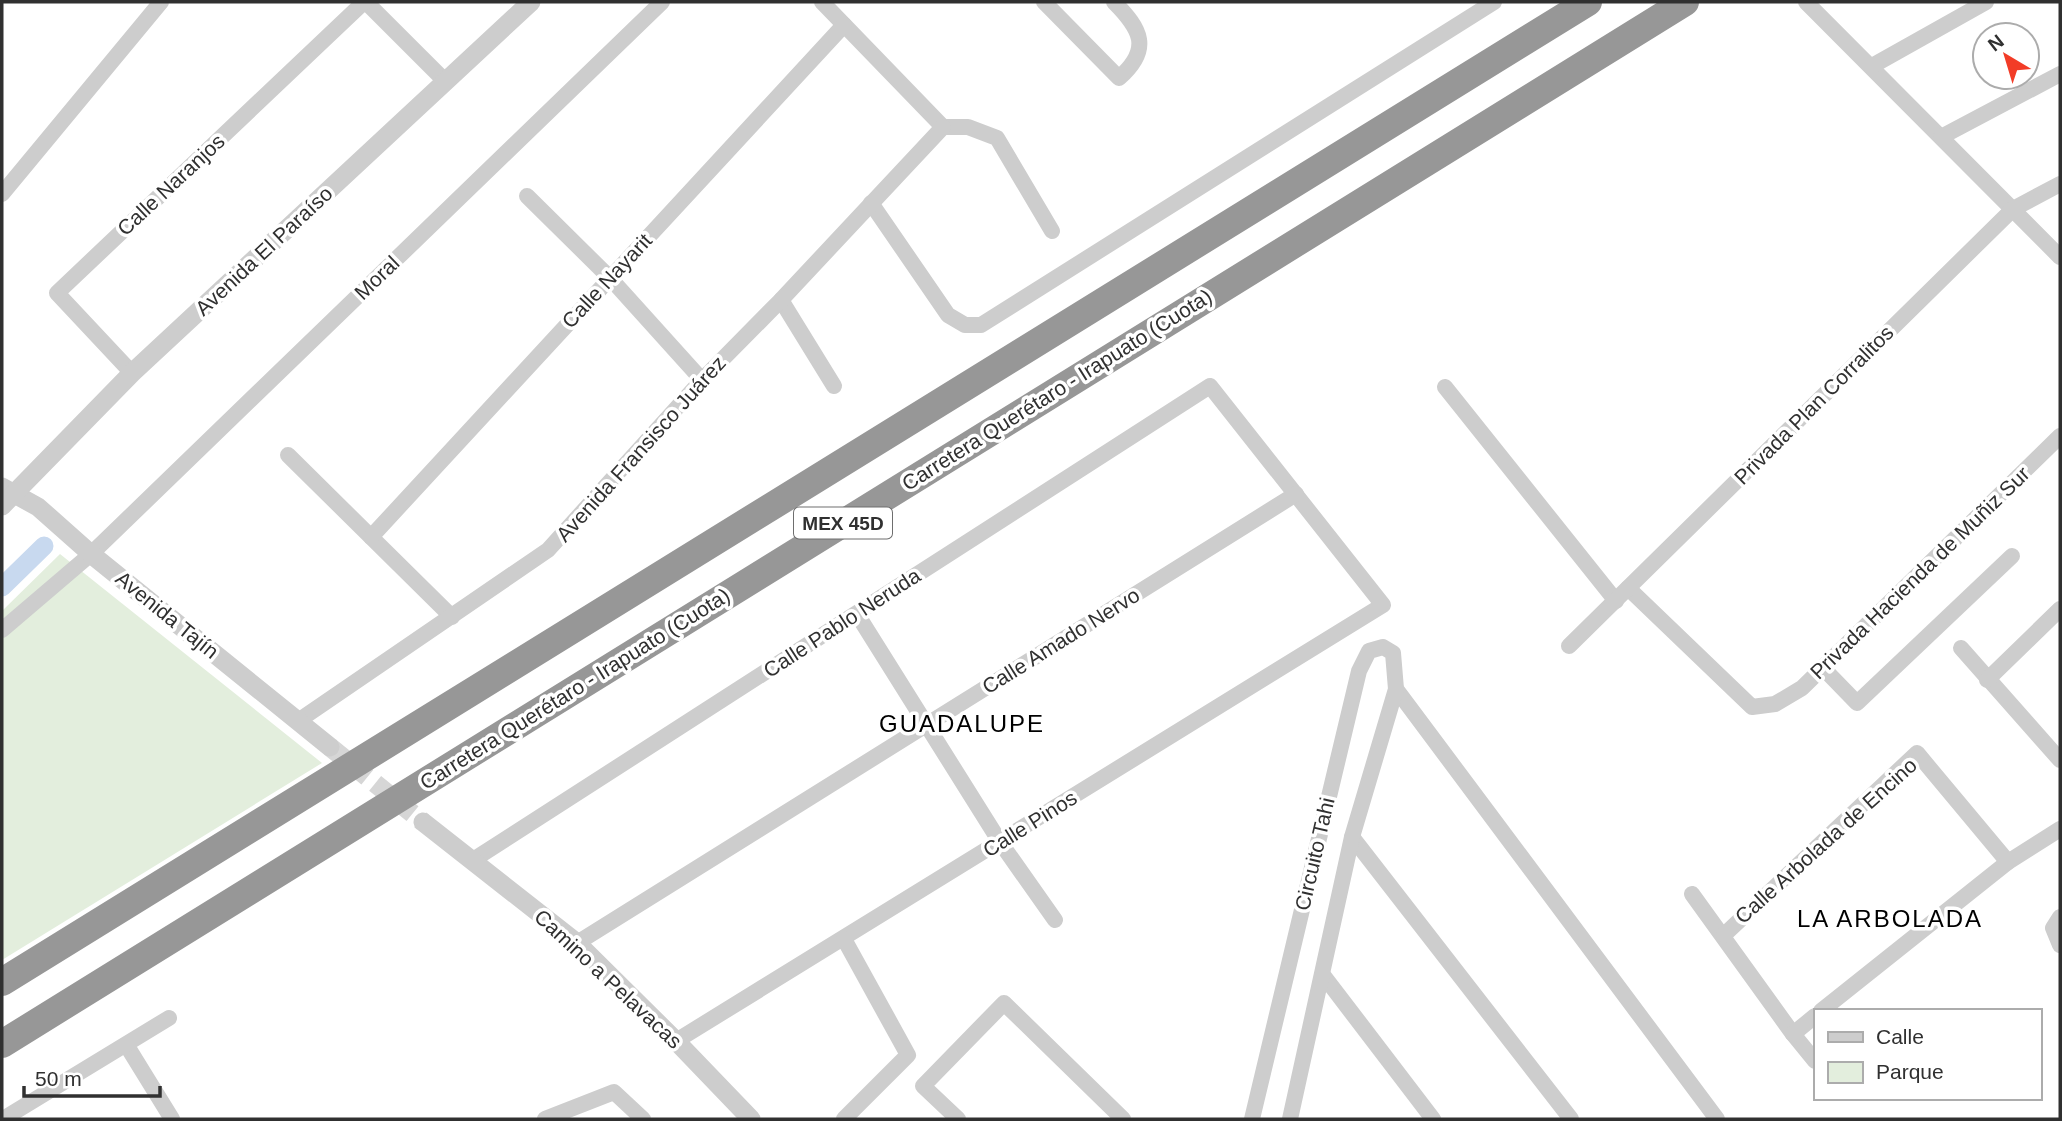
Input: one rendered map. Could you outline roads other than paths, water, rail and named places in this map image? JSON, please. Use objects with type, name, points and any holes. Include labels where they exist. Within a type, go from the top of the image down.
[{"type":"highway","name":"MEX 45D","points":[[2,982],[1588,2]]},
{"type":"highway","name":"Carretera Querétaro - Irapuato (Cuota)","points":[[2,1044],[1685,2]]},
{"type":"street","points":[[2,194],[161,2]]},
{"type":"street","points":[[365,2],[446,82]]},
{"type":"street","name":"Calle Naranjos","points":[[132,373],[57,293],[365,2]]},
{"type":"street","name":"Avenida El Paraíso","points":[[6,495],[132,373],[531,2]]},
{"type":"street","name":"Moral","points":[[2,630],[84,548],[662,2]]},
{"type":"street","points":[[822,2],[943,127],[968,127],[997,138],[1052,231]]},
{"type":"street","points":[[1044,2],[1119,78],[1134,65],[1141,46],[1131,19],[1114,2]]},
{"type":"street","points":[[872,203],[948,315],[965,325],[981,325],[1494,2]]},
{"type":"street","points":[[1806,2],[2060,257]]},
{"type":"street","points":[[1872,66],[1986,2]]},
{"type":"street","name":"Calle Nayarit","points":[[370,537],[844,24]]},
{"type":"street","points":[[1941,136],[2060,75]]},
{"type":"street","name":"Avenida Fransisco Juárez","points":[[298,721],[548,550],[702,380],[943,127]]},
{"type":"street","name":"Privada Plan Corralitos","points":[[1569,646],[2012,209],[2060,184]]},
{"type":"street","points":[[527,196],[610,278],[702,380]]},
{"type":"street","points":[[781,300],[834,386]]},
{"type":"street","name":"Calle Pablo Neruda","points":[[473,860],[1210,386],[1296,494]]},
{"type":"street","points":[[1445,387],[1616,601]]},
{"type":"street","name":"Privada Hacienda de Muñiz Sur","points":[[1628,588],[1752,707],[1776,704],[1802,688],[2060,436]]},
{"type":"street","points":[[288,455],[452,617]]},
{"type":"street","name":"Calle Pinos","points":[[676,1041],[1383,605],[1296,494]]},
{"type":"street","name":"Calle Amado Nervo","points":[[577,943],[1296,494]]},
{"type":"street","name":"Avenida Tajín","points":[[6,495],[38,507],[84,548],[330,747]]},
{"type":"street","points":[[1823,668],[1857,703],[2012,556]]},
{"type":"street","points":[[1987,680],[2060,610]]},
{"type":"street","points":[[857,614],[1000,842],[1055,920]]},
{"type":"street","name":"Circuito Tahi","points":[[1252,1119],[1359,671],[1369,651],[1383,647],[1393,653],[1396,689],[1352,837],[1290,1119]]},
{"type":"street","points":[[1961,648],[2060,760]]},
{"type":"street","points":[[1396,689],[1717,1119]]},
{"type":"street","name":"Calle Arbolada de Encino","points":[[1724,935],[1917,753],[2008,862]]},
{"type":"street","name":"Camino a Pelavacas","points":[[423,822],[577,943],[751,1119]]},
{"type":"street","points":[[1824,1009],[2008,862],[2060,830]]},
{"type":"street","points":[[1352,837],[1571,1119]]},
{"type":"street","points":[[1692,894],[1814,1060]]},
{"type":"street","points":[[2060,917],[2053,928],[2060,944]]},
{"type":"street","points":[[844,939],[908,1055],[844,1119]]},
{"type":"street","points":[[1323,975],[1433,1119]]},
{"type":"street","points":[[958,1119],[923,1086],[1004,1003],[1123,1119]]},
{"type":"street","points":[[1793,1034],[1814,1017]]},
{"type":"street","points":[[3,1119],[28,1113],[169,1018]]},
{"type":"street","points":[[127,1046],[173,1119]]},
{"type":"street","points":[[545,1119],[614,1092],[643,1119]]},
{"type":"waterway","points":[[2,587],[44,546]]},
{"type":"tunnel","points":[[330,747],[423,822]]},
{"type":"district","name":"GUADALUPE","points":[[962,724]]},
{"type":"district","name":"LA ARBOLADA","points":[[1890,919]]}]
